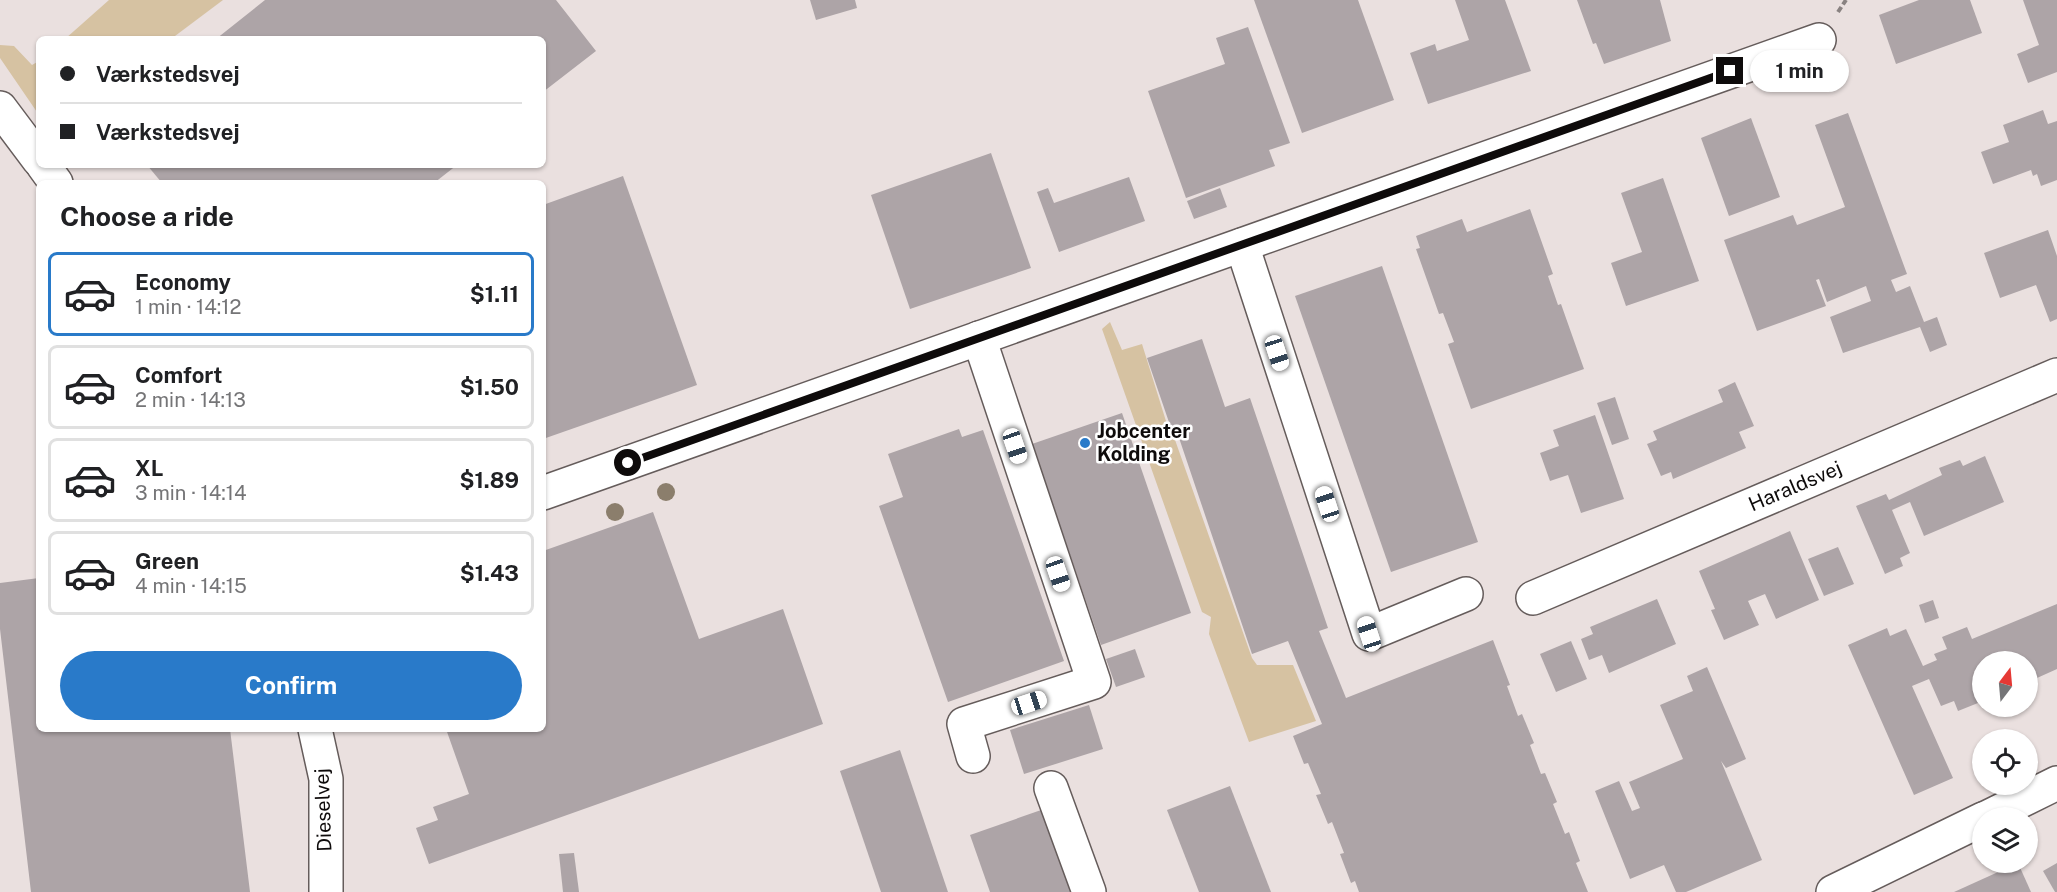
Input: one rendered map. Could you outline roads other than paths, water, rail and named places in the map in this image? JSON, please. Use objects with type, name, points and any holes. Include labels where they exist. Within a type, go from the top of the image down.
[{"type":"street","points":[[546,492],[1819,40]]},
{"type":"street","points":[[0,108],[36,156]]},
{"type":"street","points":[[1242,245],[1369,634],[1466,594]]},
{"type":"street","points":[[973,756],[964,724],[1094,682],[979,338]]},
{"type":"street","name":"Haraldsvej","points":[[1533,598],[2057,375]]},
{"type":"street","name":"Dieselvej","points":[[316,732],[326,779],[326,892]]},
{"type":"street","points":[[2007,807],[2057,783]]},
{"type":"street","points":[[1051,788],[1089,892]]},
{"type":"street","points":[[1833,892],[1972,824]]},
{"type":"place","name":"Jobcenter Kolding","points":[[1085,443]]}]
